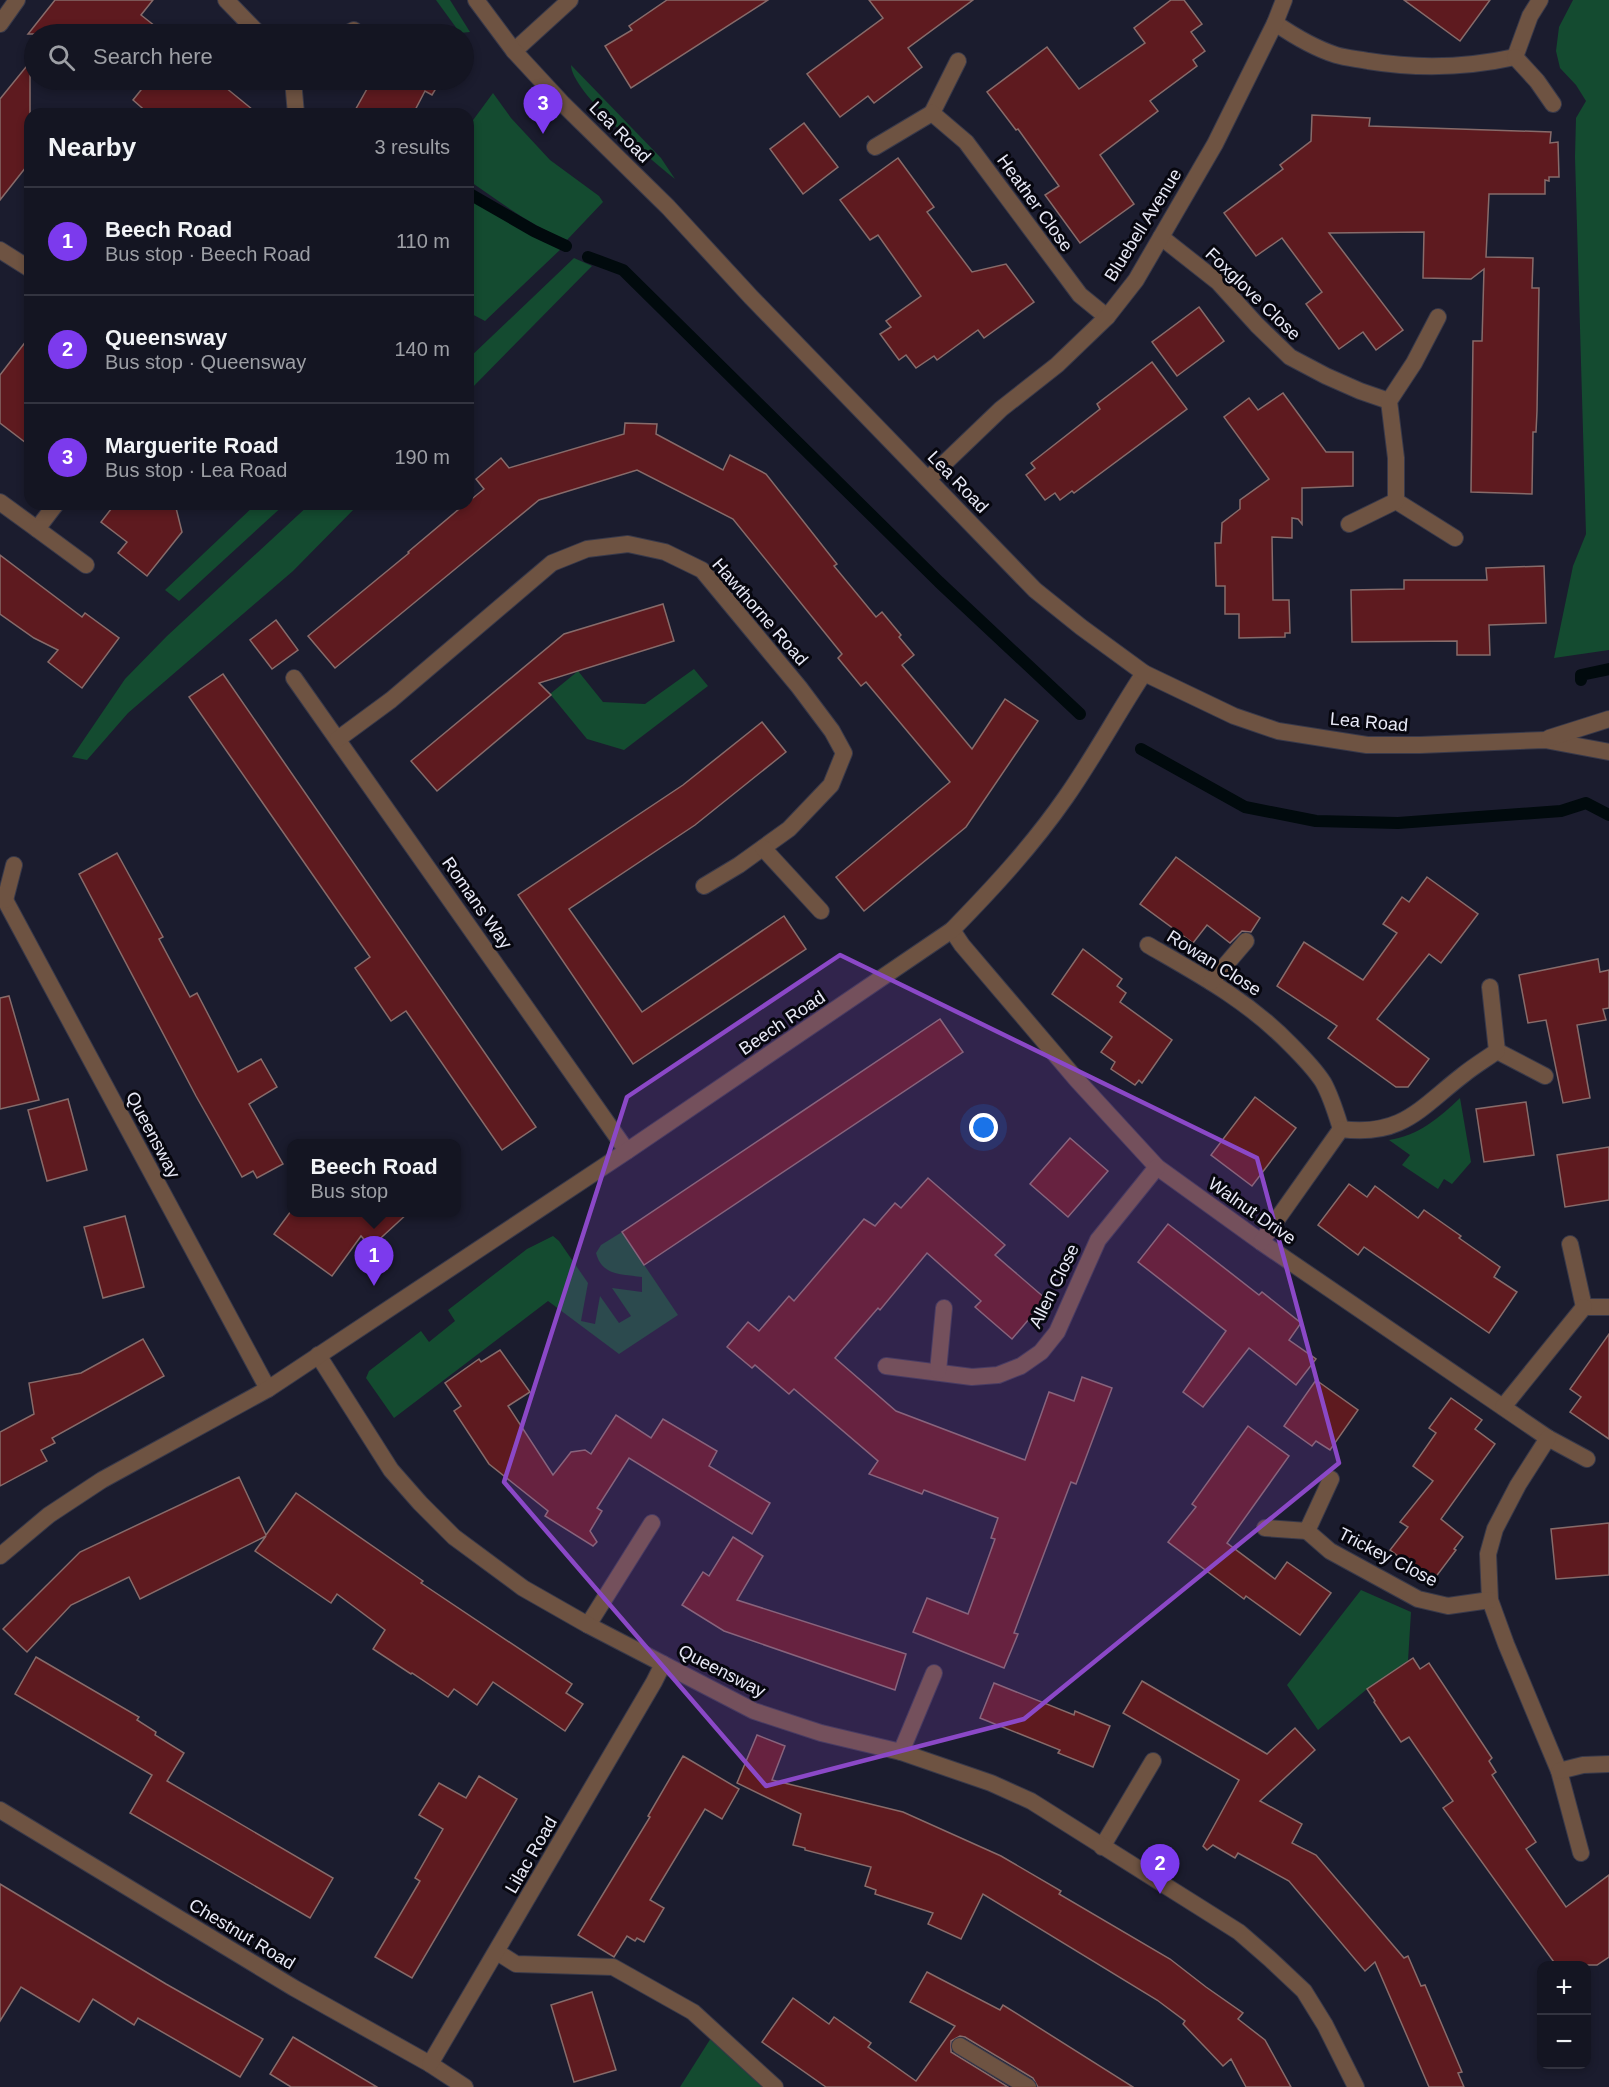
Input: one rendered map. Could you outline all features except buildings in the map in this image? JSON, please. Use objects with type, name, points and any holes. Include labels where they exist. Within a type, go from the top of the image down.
[{"type":"street","points":[[0,24],[17,0]]},
{"type":"street","points":[[226,0],[249,24]]},
{"type":"street","name":"Lea Road","points":[[476,0],[514,51],[563,104],[668,207],[751,297],[1035,590],[1144,673],[1234,716],[1278,731],[1367,745],[1420,746],[1545,740],[1609,752]]},
{"type":"street","points":[[514,51],[570,0]]},
{"type":"street","name":"Bluebell Avenue","points":[[928,479],[1001,409],[1057,365],[1107,317],[1136,280],[1215,144],[1275,23],[1284,0]]},
{"type":"street","points":[[1515,57],[1530,16],[1540,0]]},
{"type":"street","points":[[1275,23],[1301,40],[1337,56],[1388,64],[1434,68],[1482,64],[1515,57]]},
{"type":"street","points":[[1515,57],[1537,81],[1553,104]]},
{"type":"street","points":[[875,147],[932,113],[958,62]]},
{"type":"street","points":[[294,90],[295,108]]},
{"type":"street","name":"Heather Close","points":[[932,113],[966,142],[1068,281],[1080,295],[1107,317]]},
{"type":"street","name":"Foxglove Close","points":[[1161,237],[1218,282],[1290,357],[1343,384],[1389,401]]},
{"type":"street","points":[[0,250],[24,265]]},
{"type":"street","points":[[1396,501],[1396,458],[1389,401],[1414,363],[1438,317]]},
{"type":"street","points":[[1349,524],[1396,501]]},
{"type":"street","points":[[1396,501],[1455,538]]},
{"type":"street","points":[[0,502],[86,565]]},
{"type":"street","points":[[37,529],[51,510]]},
{"type":"street","name":"Hawthorne Road","points":[[338,739],[400,692],[552,563],[587,549],[628,544],[664,552],[702,570],[806,696],[832,731],[844,753],[831,785],[789,829],[704,886]]},
{"type":"street","name":"Beech Road","points":[[0,1556],[49,1515],[102,1480],[268,1389],[952,930],[998,883],[1067,796],[1144,673]]},
{"type":"street","name":"Romans Way","points":[[294,678],[627,1150]]},
{"type":"street","name":"Lea Road","points":[[1545,740],[1609,719]]},
{"type":"street","points":[[763,848],[821,911]]},
{"type":"street","name":"Queensway","points":[[14,865],[3,900],[268,1389]]},
{"type":"street","name":"Walnut Drive","points":[[952,930],[962,945],[1077,1080],[1157,1167],[1261,1242],[1548,1438],[1587,1459]]},
{"type":"street","points":[[1211,982],[1246,941]]},
{"type":"street","name":"Rowan Close","points":[[1148,945],[1230,993],[1260,1016],[1307,1061],[1322,1081],[1341,1129]]},
{"type":"street","points":[[1490,987],[1497,1051]]},
{"type":"street","points":[[1261,1242],[1341,1129],[1363,1132],[1390,1126],[1410,1118],[1497,1051]]},
{"type":"street","points":[[1497,1051],[1545,1076]]},
{"type":"street","name":"Allen Close","points":[[886,1366],[972,1377],[998,1375],[1021,1366],[1041,1352],[1057,1332],[1098,1240],[1157,1167]]},
{"type":"street","points":[[1570,1244],[1584,1307]]},
{"type":"street","points":[[1503,1407],[1584,1307]]},
{"type":"street","points":[[1584,1307],[1609,1307]]},
{"type":"street","points":[[938,1371],[945,1308]]},
{"type":"street","name":"Queensway","points":[[318,1355],[391,1470],[420,1503],[454,1537],[523,1588],[588,1625],[754,1711],[821,1733],[901,1752],[991,1783],[1031,1801],[1239,1932],[1270,1959],[1304,1991],[1325,2025],[1356,2087]]},
{"type":"street","points":[[1548,1438],[1518,1485],[1495,1529],[1488,1554],[1490,1599],[1506,1644],[1559,1771],[1581,1853]]},
{"type":"street","points":[[1265,1528],[1307,1532],[1331,1479]]},
{"type":"street","points":[[588,1625],[652,1523]]},
{"type":"street","name":"Trickey Close","points":[[1307,1532],[1330,1551],[1418,1599],[1448,1606],[1490,1599]]},
{"type":"street","name":"Lilac Road","points":[[430,2064],[663,1664]]},
{"type":"street","points":[[901,1752],[934,1673]]},
{"type":"street","points":[[1102,1846],[1153,1761]]},
{"type":"street","points":[[1559,1771],[1583,1765],[1609,1764]]},
{"type":"street","name":"Chestnut Road","points":[[0,1810],[294,1988],[430,2064],[465,2087]]},
{"type":"street","points":[[497,1952],[516,1964],[613,1967],[693,2012],[775,2087]]},
{"type":"street","points":[[960,2046],[1028,2087]]},
{"type":"highlighted area","points":[[840,955],[1257,1158],[1339,1463],[1024,1719],[766,1786],[504,1482],[627,1097]]},
{"type":"green space","points":[[436,0],[450,0],[465,24],[453,24]]},
{"type":"green space","points":[[1573,0],[1609,0],[1609,650],[1554,658],[1573,566],[1586,534],[1575,157],[1576,118],[1586,101],[1576,85],[1560,68],[1556,51],[1559,27]]},
{"type":"green space","points":[[571,65],[661,158],[675,179],[649,158],[598,108],[575,77]]},
{"type":"green space","points":[[493,93],[511,118],[550,160],[599,196],[603,202],[567,240],[504,205],[474,184],[474,119]]},
{"type":"green space","points":[[474,201],[544,242],[562,248],[485,321],[474,315]]},
{"type":"green space","points":[[574,258],[592,266],[474,386],[474,353]]},
{"type":"green space","points":[[250,510],[278,510],[179,601],[165,590]]},
{"type":"green space","points":[[304,510],[353,510],[293,571],[128,713],[87,760],[72,757],[125,679],[167,636]]},
{"type":"green space","points":[[694,669],[708,686],[624,750],[587,739],[550,694],[578,671],[603,702],[645,704]]},
{"type":"green space","points":[[1460,1098],[1471,1162],[1452,1184],[1444,1179],[1438,1189],[1402,1165],[1410,1155],[1389,1140],[1419,1130]]},
{"type":"green space","points":[[622,1232],[678,1315],[619,1354],[548,1301],[394,1418],[366,1378],[369,1371],[421,1331],[429,1342],[455,1321],[448,1310],[527,1249],[553,1236],[559,1241],[588,1283],[581,1321],[595,1324],[600,1296],[619,1323],[631,1316],[612,1288],[642,1292],[642,1277],[608,1270],[599,1261],[596,1253],[601,1245]]},
{"type":"green space","points":[[1361,1590],[1411,1612],[1408,1661],[1367,1689],[1318,1730],[1287,1685]]},
{"type":"green space","points":[[711,2038],[763,2087],[680,2087]]},
{"type":"waterway","points":[[474,196],[534,231],[566,246]]},
{"type":"waterway","points":[[588,257],[623,270],[939,582],[1080,714]]},
{"type":"waterway","points":[[1581,680],[1581,675],[1609,669]]},
{"type":"waterway","points":[[1141,749],[1245,807],[1316,821],[1398,823],[1561,811],[1586,803],[1609,815]]},
{"type":"place","name":"Marguerite Road","points":[[543,134]]},
{"type":"place","name":"Beech Road","points":[[374,1286]]},
{"type":"place","name":"Queensway","points":[[1160,1894]]}]
